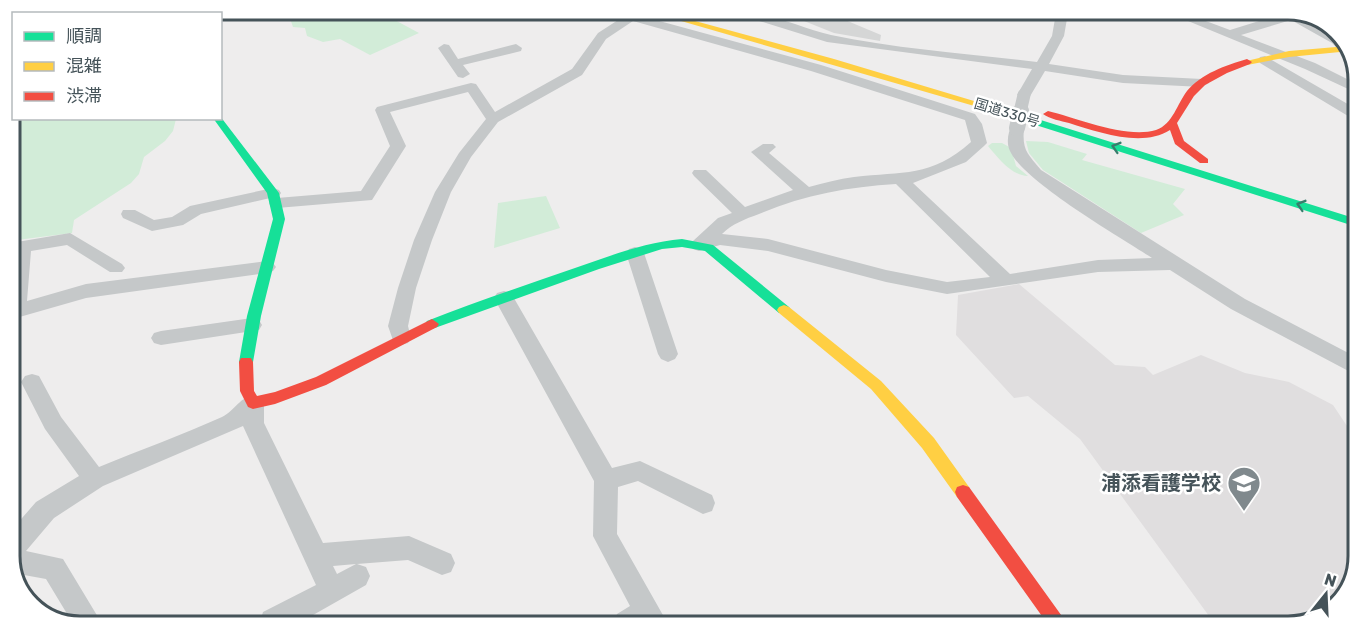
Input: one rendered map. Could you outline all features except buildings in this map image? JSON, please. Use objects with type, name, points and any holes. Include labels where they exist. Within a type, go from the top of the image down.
[{"type":"main road","name":"国道330号","points":[[684,20],[979,104],[1348,220]]},
{"type":"main road","name":"国道330号","points":[[727,20],[879,63],[1348,206]]},
{"type":"main road","points":[[1048,114],[1141,133],[1159,132],[1173,124],[1185,100],[1202,83],[1235,66],[1280,55],[1340,50]]},
{"type":"main road","points":[[219,120],[275,198],[279,219],[252,325],[245,363],[247,396],[254,403],[271,402],[401,338],[476,306],[504,298],[534,285],[670,243],[699,245],[709,248],[737,270],[895,403],[970,500],[1053,616]]},
{"type":"main road","points":[[1173,124],[1179,142],[1204,161]]},
{"type":"street","points":[[401,338],[398,326],[407,288],[443,192],[464,156],[493,119],[577,72],[602,36],[627,20]]},
{"type":"street","points":[[656,20],[970,117],[975,124],[979,143],[961,159],[926,174],[900,179],[853,182],[784,197],[724,222],[699,245]]},
{"type":"street","points":[[771,20],[846,42],[1040,66],[1124,79],[1202,83]]},
{"type":"street","points":[[1062,20],[1057,40],[1049,56],[1032,78],[1024,96],[1015,142],[1017,152],[1035,173],[1173,264],[1238,304],[1348,363]]},
{"type":"street","points":[[1193,20],[1310,66],[1348,85]]},
{"type":"street","points":[[1254,20],[1263,24]]},
{"type":"street","points":[[1230,34],[1276,20]]},
{"type":"street","points":[[1306,22],[1331,37]]},
{"type":"street","points":[[444,48],[457,63],[493,119]]},
{"type":"street","points":[[457,63],[516,48]]},
{"type":"street","points":[[1262,58],[1348,110]]},
{"type":"street","points":[[129,214],[152,226],[177,222],[196,210],[275,198],[366,196],[398,146],[382,110],[471,87]]},
{"type":"street","points":[[768,147],[759,152],[805,192]]},
{"type":"street","points":[[700,173],[743,214]]},
{"type":"street","points":[[900,179],[1005,280]]},
{"type":"street","points":[[20,264],[23,246],[70,239],[116,268]]},
{"type":"street","points":[[699,245],[719,239],[768,245],[886,276],[946,288],[1098,267],[1173,264]]},
{"type":"street","points":[[635,253],[669,354]]},
{"type":"street","points":[[20,310],[86,291],[267,267]]},
{"type":"street","points":[[504,298],[606,480],[605,536],[641,616]]},
{"type":"street","points":[[161,338],[252,325]]},
{"type":"street","points":[[32,382],[53,423],[95,479]]},
{"type":"street","points":[[20,539],[45,510],[95,479],[232,422],[254,403]]},
{"type":"street","points":[[254,403],[253,423],[332,591]]},
{"type":"street","points":[[606,480],[639,471],[703,502]]},
{"type":"street","points":[[316,555],[409,548],[442,563]]},
{"type":"street","points":[[20,562],[54,568],[84,616]]},
{"type":"street","points":[[284,616],[357,576]]},
{"type":"shaded area","name":"浦添看護学校","points":[[1019,284],[1115,365],[1145,367],[1153,375],[1201,355],[1245,373],[1289,382],[1333,405],[1348,428],[1348,557],[1341,587],[1322,606],[1312,612],[1297,616],[1209,616],[1080,439],[1028,396],[1014,398],[956,335],[958,295]]},
{"type":"green space","points":[[291,20],[395,20],[419,33],[370,55],[340,39],[323,42],[307,36],[305,28],[293,27]]},
{"type":"green space","points":[[20,120],[176,120],[173,131],[165,141],[144,157],[139,174],[131,183],[74,220],[72,233],[20,240]]},
{"type":"green space","points":[[1026,141],[1048,142],[1087,154],[1082,160],[1185,189],[1173,204],[1184,215],[1141,233],[1043,170],[1029,153]]},
{"type":"green space","points":[[992,143],[1002,143],[1011,148],[1016,166],[1028,176],[1016,173],[1006,166],[988,146]]},
{"type":"green space","points":[[546,196],[560,228],[494,248],[498,203]]},
{"type":"traffic: fast","points":[[999,110],[1348,220]]},
{"type":"traffic: fast","points":[[219,120],[273,193],[279,219],[254,316],[246,362]]},
{"type":"traffic: fast","points":[[432,324],[595,266],[661,245],[682,243],[709,248],[784,310]]},
{"type":"traffic: slow","points":[[683,20],[999,110]]},
{"type":"traffic: slow","points":[[1247,62],[1289,54],[1340,50]]},
{"type":"traffic: slow","points":[[784,310],[876,385],[928,443],[963,492]]},
{"type":"traffic: jam","points":[[1048,114],[1121,133],[1150,134],[1162,131],[1171,124],[1190,94],[1202,83],[1247,62]]},
{"type":"traffic: jam","points":[[1173,124],[1179,142],[1204,161]]},
{"type":"traffic: jam","points":[[246,362],[247,391],[253,403],[298,391],[321,381],[432,324]]},
{"type":"traffic: jam","points":[[963,492],[1053,616]]},
{"type":"place","name":"浦添看護学校","points":[[1244,512]]}]
